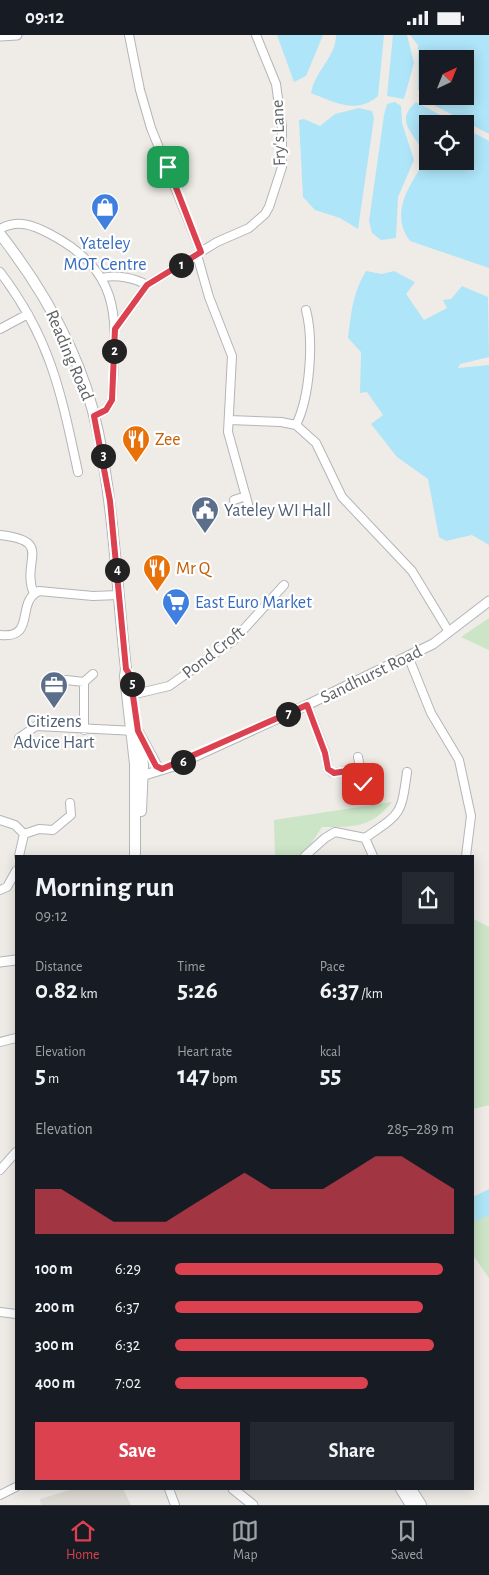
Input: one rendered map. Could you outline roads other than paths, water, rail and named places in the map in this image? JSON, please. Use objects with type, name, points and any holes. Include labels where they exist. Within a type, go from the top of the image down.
[{"type":"main road","name":"Reading Road","points":[[0,234],[29,273],[62,329],[80,371],[94,416],[106,475],[126,669],[130,675],[130,695],[139,771],[135,855]]},
{"type":"main road","points":[[402,1490],[411,1505]]},
{"type":"main road","points":[[412,1490],[421,1505]]},
{"type":"street","points":[[0,36],[17,35]]},
{"type":"street","points":[[129,35],[140,90],[151,128],[199,254],[209,297],[232,356],[230,440],[247,500],[234,500]]},
{"type":"street","name":"Fry's Lane","points":[[115,329],[147,285],[217,242],[249,228],[265,214],[282,167],[282,127],[276,84],[256,35]]},
{"type":"street","points":[[0,229],[16,222],[40,228],[64,241],[102,278],[112,302],[115,329],[112,400],[106,410],[94,416]]},
{"type":"street","points":[[0,273],[28,314],[54,368],[78,472]]},
{"type":"street","points":[[102,278],[110,276],[139,281],[147,285]]},
{"type":"street","points":[[296,425],[304,405],[308,371],[310,326],[306,310]]},
{"type":"street","points":[[0,329],[28,314]]},
{"type":"street","points":[[229,420],[281,422],[296,425],[316,443],[342,497],[412,571],[450,632]]},
{"type":"street","points":[[0,535],[20,537],[28,542],[33,551],[30,585],[34,593]]},
{"type":"street","name":"Pond Croft","points":[[130,695],[169,686],[234,641],[284,585]]},
{"type":"street","points":[[0,635],[10,636],[17,633],[23,627],[27,603],[34,593],[39,591],[93,596],[119,595]]},
{"type":"street","name":"Sandhurst Road","points":[[139,771],[159,768],[307,705],[433,644],[489,601]]},
{"type":"street","points":[[408,656],[431,713],[459,760],[471,816],[466,855]]},
{"type":"street","points":[[66,680],[84,681],[93,674]]},
{"type":"street","points":[[84,681],[84,730]]},
{"type":"street","points":[[307,705],[325,753],[328,769],[334,773],[360,769]]},
{"type":"street","points":[[18,739],[36,726],[84,730],[135,731],[159,768]]},
{"type":"street","points":[[358,757],[363,784]]},
{"type":"street","points":[[306,855],[325,837],[334,832],[365,838],[397,815],[403,802],[407,772]]},
{"type":"street","points":[[24,834],[39,829],[53,830],[71,815],[70,803]]},
{"type":"street","points":[[0,820],[15,825],[24,834]]},
{"type":"street","points":[[19,855],[24,834]]},
{"type":"street","points":[[365,838],[373,855]]},
{"type":"street","points":[[0,890],[7,887],[15,873]]},
{"type":"street","points":[[0,961],[15,960]]},
{"type":"street","points":[[0,1042],[15,1038]]},
{"type":"street","points":[[0,1170],[15,1154]]},
{"type":"street","points":[[0,1312],[15,1314]]},
{"type":"street","points":[[0,1495],[15,1488]]},
{"type":"street","points":[[169,1490],[175,1505]]},
{"type":"street","points":[[234,1490],[253,1505]]},
{"type":"water","points":[[277,35],[323,35],[306,76],[294,82]]},
{"type":"water","points":[[336,35],[384,35],[378,96],[370,102],[354,106],[345,105],[311,93],[313,85],[333,50]]},
{"type":"water","points":[[393,35],[407,35],[414,63],[404,99],[387,96]]},
{"type":"water","points":[[410,35],[489,35],[489,134],[474,126],[474,115],[453,115],[434,105],[474,105],[474,50],[419,50],[419,91],[418,45]]},
{"type":"water","points":[[395,102],[401,106],[402,123],[414,160],[398,197],[396,238],[381,240],[372,233],[369,221],[384,115],[387,104]]},
{"type":"water","points":[[416,102],[440,115],[419,115],[419,144],[407,124],[406,117]]},
{"type":"water","points":[[359,108],[372,111],[374,118],[358,229],[340,218],[315,210],[303,197],[299,120],[304,119],[320,126],[335,114]]},
{"type":"water","points":[[474,133],[489,141],[489,268],[410,241],[404,231],[401,220],[404,199],[419,170],[474,170]]},
{"type":"water","points":[[366,271],[382,274],[394,271],[415,282],[406,294],[424,320],[447,308],[443,300],[451,299],[462,286],[488,297],[489,357],[460,364],[458,368],[489,365],[489,545],[472,535],[446,541],[439,537],[428,479],[397,457],[371,424],[383,415],[367,392],[360,393],[361,352],[348,338],[355,295]]},
{"type":"water","points":[[489,1189],[489,1215],[474,1222],[474,1196]]},
{"type":"place","name":"Yateley MOT Centre","points":[[105,231]]},
{"type":"place","name":"Zee","points":[[136,463]]},
{"type":"place","name":"Yateley WI Hall","points":[[205,534]]},
{"type":"place","name":"Mr Q","points":[[157,592]]},
{"type":"place","name":"East Euro Market","points":[[176,626]]},
{"type":"place","name":"Citizens Advice Hart","points":[[54,709]]}]
